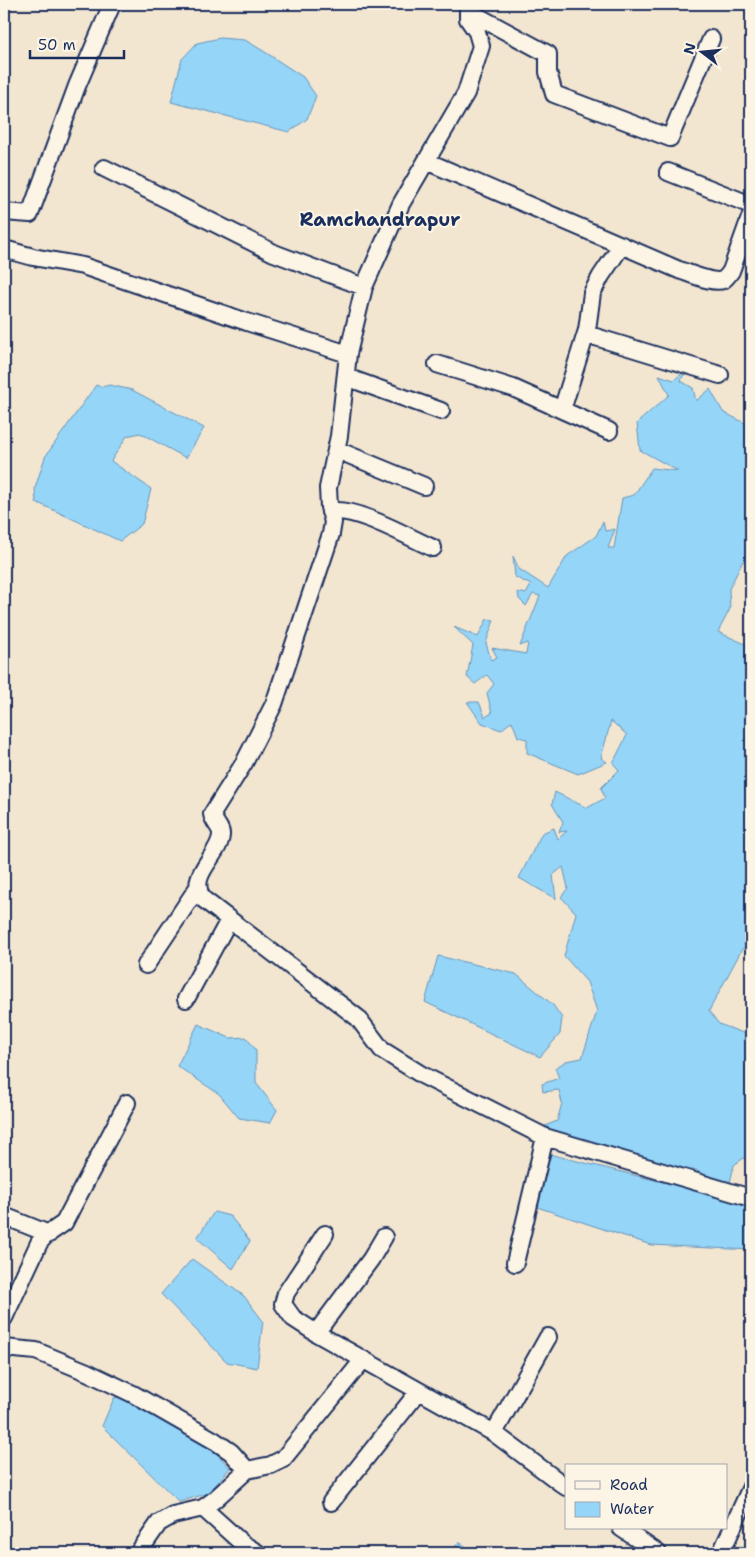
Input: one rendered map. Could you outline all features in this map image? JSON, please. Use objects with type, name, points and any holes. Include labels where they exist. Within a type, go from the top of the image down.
[{"type":"street","points":[[4,212],[30,214],[77,86],[112,4]]},
{"type":"street","points":[[468,7],[548,54],[548,72],[554,94],[670,138],[711,39]]},
{"type":"street","points":[[146,965],[198,887],[201,875],[221,838],[220,831],[212,814],[244,762],[274,704],[331,534],[333,522],[327,495],[337,450],[348,354],[364,287],[401,204],[466,93],[481,46],[477,32],[468,20],[468,7]]},
{"type":"street","points":[[426,161],[679,270],[710,280],[721,281],[731,271],[751,214]]},
{"type":"street","points":[[104,168],[274,252],[364,287]]},
{"type":"street","points":[[668,172],[751,205]]},
{"type":"street","points":[[562,410],[586,334],[592,293],[622,245]]},
{"type":"street","points":[[4,249],[33,257],[83,266],[254,325],[348,354]]},
{"type":"street","points":[[586,334],[720,375]]},
{"type":"street","points":[[437,364],[513,388],[609,430]]},
{"type":"street","points":[[346,377],[442,411]]},
{"type":"street","points":[[337,450],[424,486]]},
{"type":"street","points":[[330,512],[340,510],[362,516],[433,548]]},
{"type":"street","points":[[198,887],[199,894],[203,899],[358,1018],[382,1050],[422,1076],[545,1137],[751,1198]]},
{"type":"street","points":[[186,999],[229,920]]},
{"type":"street","points":[[4,1318],[36,1249],[42,1239],[62,1225],[68,1216],[127,1103]]},
{"type":"street","points":[[515,1263],[545,1137]]},
{"type":"street","points":[[4,1216],[49,1234]]},
{"type":"street","points":[[325,1234],[286,1293],[283,1304],[293,1318],[363,1360],[494,1433],[565,1487]]},
{"type":"street","points":[[316,1333],[371,1259],[384,1237]]},
{"type":"street","points":[[494,1433],[548,1337]]},
{"type":"street","points":[[4,1348],[45,1354],[124,1390],[216,1441],[231,1452],[247,1470]]},
{"type":"street","points":[[138,1553],[159,1523],[174,1515],[203,1508],[247,1470],[271,1465],[284,1459],[363,1360]]},
{"type":"street","points":[[331,1502],[419,1391]]},
{"type":"street","points":[[720,1553],[751,1487]]},
{"type":"street","points":[[203,1508],[243,1544],[258,1553]]},
{"type":"street","points":[[623,1530],[658,1553]]},
{"type":"water","points":[[220,38],[245,40],[303,77],[316,96],[307,119],[289,132],[171,102],[182,59],[197,43]]},
{"type":"water","points":[[685,371],[681,381],[693,388],[696,401],[710,389],[723,412],[751,426],[751,560],[743,561],[729,589],[730,609],[718,632],[750,646],[751,652],[751,944],[742,949],[709,1011],[719,1024],[751,1036],[751,1153],[734,1165],[730,1183],[716,1185],[696,1170],[662,1171],[548,1134],[545,1126],[557,1121],[562,1103],[559,1090],[543,1092],[542,1084],[559,1078],[555,1068],[566,1061],[582,1058],[597,1011],[587,982],[564,956],[576,913],[561,897],[568,888],[563,867],[553,875],[556,899],[519,878],[542,833],[554,828],[558,839],[567,831],[559,832],[563,822],[552,804],[555,792],[587,808],[605,798],[601,788],[619,770],[613,763],[627,735],[611,721],[601,758],[607,762],[578,774],[527,753],[527,739],[518,737],[512,721],[501,730],[482,723],[467,702],[479,702],[485,717],[492,713],[487,693],[494,684],[487,675],[475,684],[467,677],[473,645],[454,627],[478,637],[487,619],[494,620],[486,643],[491,660],[497,657],[492,648],[526,654],[528,643],[520,646],[540,596],[533,594],[526,606],[519,599],[518,592],[526,594],[531,585],[515,577],[513,556],[519,569],[548,588],[567,556],[596,536],[603,521],[605,531],[615,529],[608,548],[614,548],[622,498],[634,495],[652,468],[678,471],[640,450],[637,423],[669,395],[659,375],[674,380]]},
{"type":"water","points":[[96,385],[101,387],[110,385],[132,390],[204,428],[186,458],[140,433],[127,436],[111,461],[151,489],[142,524],[120,541],[36,502],[35,488],[45,457]]},
{"type":"water","points":[[438,956],[516,974],[553,1005],[562,1018],[560,1034],[540,1057],[425,1002]]},
{"type":"water","points":[[198,1024],[230,1038],[246,1037],[256,1050],[256,1083],[277,1110],[270,1123],[239,1118],[219,1094],[177,1066]]},
{"type":"water","points":[[545,1153],[739,1201],[751,1206],[751,1250],[651,1245],[534,1206]]},
{"type":"water","points":[[214,1212],[230,1216],[250,1241],[233,1269],[197,1238]]},
{"type":"water","points":[[192,1259],[244,1296],[263,1321],[257,1368],[227,1362],[161,1294]]},
{"type":"water","points":[[129,1394],[198,1433],[230,1468],[209,1493],[179,1502],[102,1426],[114,1398]]},
{"type":"water","points":[[459,1542],[476,1553],[450,1553]]},
{"type":"district","name":"Ramchandrapur","points":[[380,219]]}]
